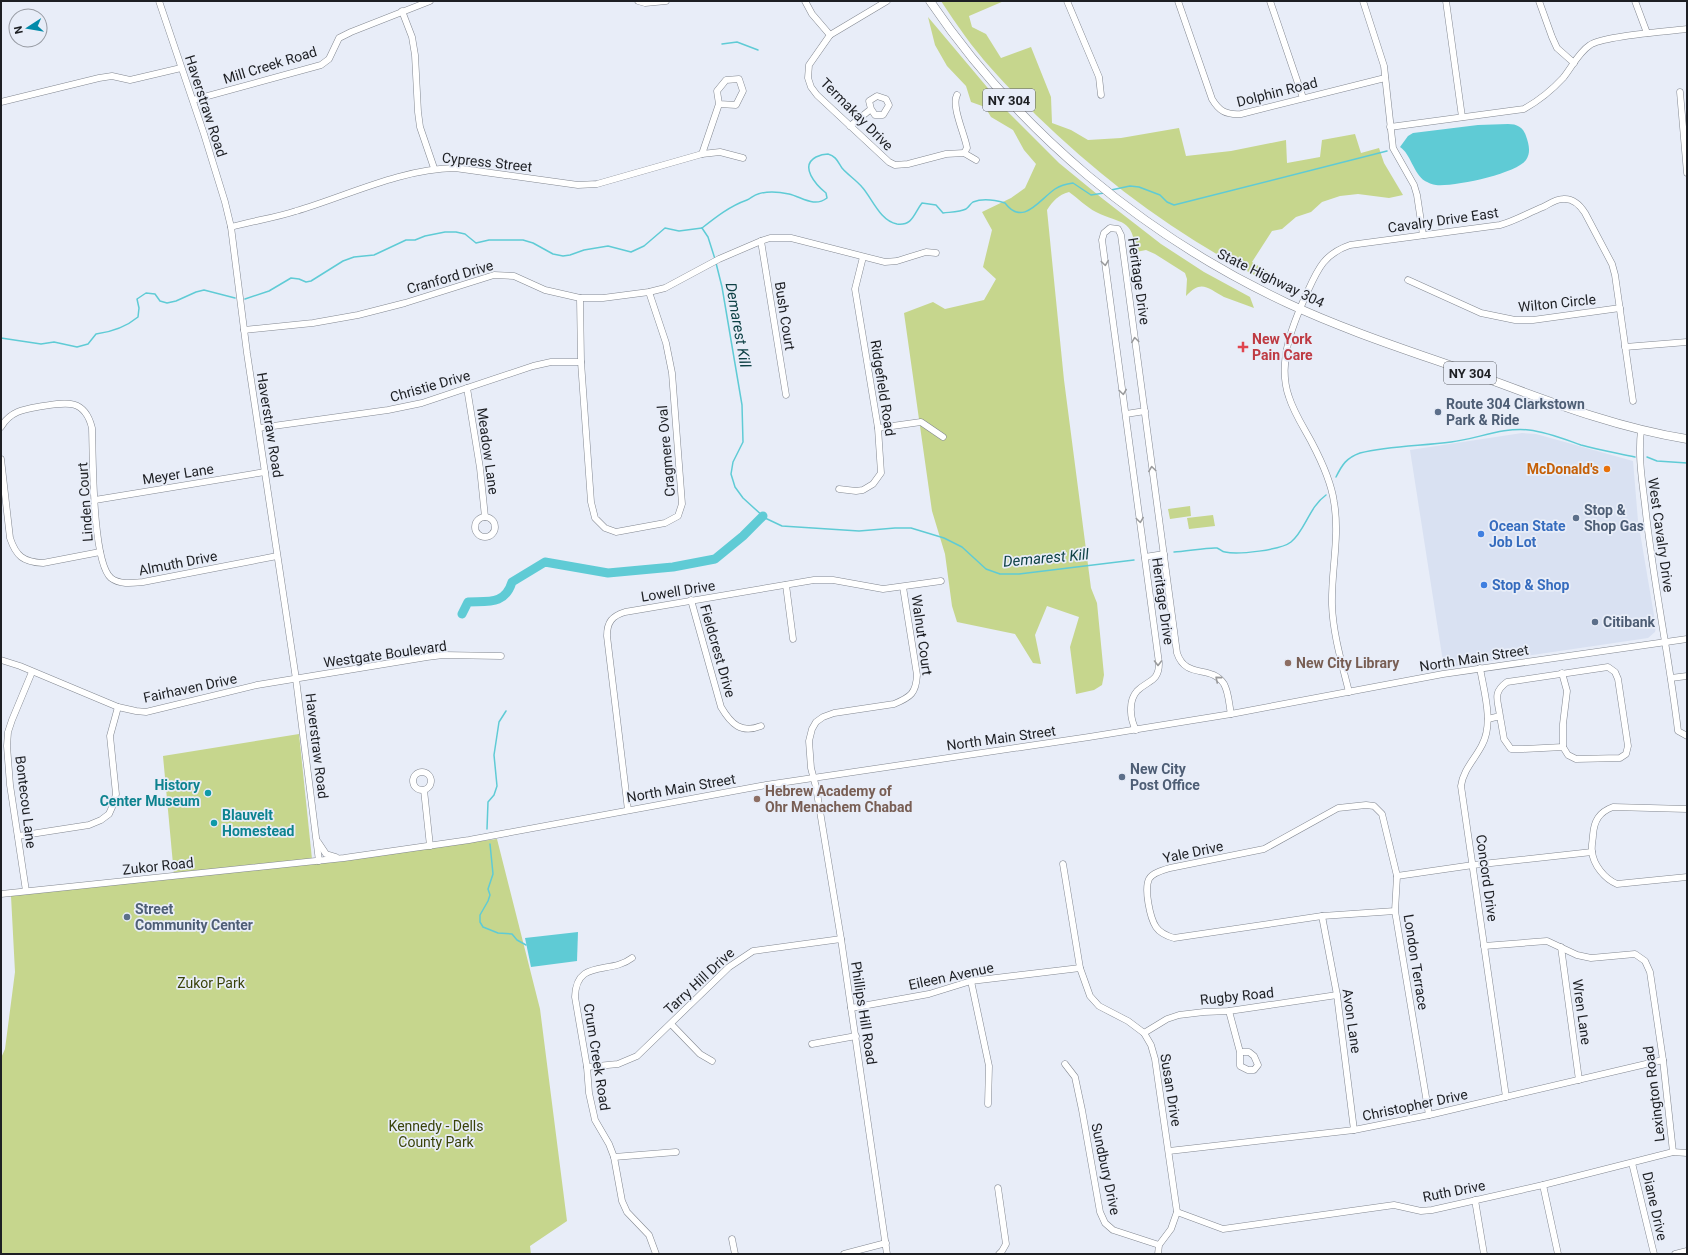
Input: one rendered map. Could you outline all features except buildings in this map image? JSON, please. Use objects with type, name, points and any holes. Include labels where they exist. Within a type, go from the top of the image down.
[{"type":"main road","name":"State Highway 304","points":[[932,3],[969,54],[1013,105],[1057,148],[1113,196],[1159,230],[1210,262],[1300,309],[1355,331],[1594,417],[1641,430],[1687,439]]},
{"type":"street","name":"Haverstraw Road","points":[[159,1],[193,100],[231,226],[244,330],[296,679],[318,861]]},
{"type":"street","name":"Mill Creek Road","points":[[193,100],[321,65],[329,59],[339,38],[402,11],[430,1]]},
{"type":"street","points":[[638,1],[645,3],[666,1]]},
{"type":"street","points":[[805,1],[812,14],[830,35],[886,1]]},
{"type":"street","points":[[1067,1],[1099,77],[1101,95]]},
{"type":"street","name":"Dolphin Road","points":[[1178,1],[1212,99],[1222,112],[1231,115],[1241,114],[1385,78]]},
{"type":"street","points":[[1270,1],[1303,98]]},
{"type":"street","points":[[1363,1],[1381,53],[1393,148],[1414,185],[1417,194],[1423,235]]},
{"type":"street","points":[[1446,1],[1462,117]]},
{"type":"street","points":[[1539,1],[1557,48],[1574,63]]},
{"type":"street","points":[[1635,1],[1647,33]]},
{"type":"street","points":[[402,11],[412,37],[415,55],[420,127],[434,168]]},
{"type":"street","points":[[1390,127],[1524,109],[1533,104],[1563,78],[1583,51],[1591,43],[1647,33],[1687,29]]},
{"type":"street","name":"Termakay Drive","points":[[830,35],[809,65],[808,78],[811,87],[817,95],[889,162],[896,165],[908,164],[946,154],[964,153]]},
{"type":"street","points":[[1,102],[99,78],[112,76],[130,80],[181,68]]},
{"type":"street","points":[[702,154],[719,104],[717,91],[726,80],[738,79],[743,91],[736,105],[719,104]]},
{"type":"street","points":[[1680,92],[1687,173]]},
{"type":"street","points":[[958,95],[955,101],[967,148],[964,153],[976,160]]},
{"type":"street","points":[[850,126],[871,109]]},
{"type":"street","name":"Cypress Street","points":[[231,226],[296,211],[355,189],[434,168],[455,168],[578,185],[597,184],[702,154],[720,152],[743,158]]},
{"type":"street","name":"Cavalry Drive East","points":[[1349,692],[1332,616],[1336,523],[1333,493],[1323,465],[1291,403],[1286,386],[1285,356],[1300,309],[1316,273],[1329,255],[1350,245],[1500,225],[1511,222],[1554,201],[1564,198],[1572,200],[1580,206],[1585,213],[1612,264],[1615,275],[1633,400]]},
{"type":"street","name":"Heritage Drive","points":[[1136,730],[1133,723],[1131,709],[1133,697],[1140,689],[1154,679],[1159,666],[1102,240],[1104,233],[1110,228],[1118,230],[1121,235],[1176,646],[1180,660],[1188,668],[1212,674],[1222,682],[1227,692],[1231,714]]},
{"type":"street","name":"Cranford Drive","points":[[244,330],[313,323],[358,315],[494,275],[514,276],[545,290],[580,298],[603,298],[649,292],[665,288],[718,260],[760,240],[770,238],[791,238],[885,262],[897,261],[926,252],[936,253]]},
{"type":"street","name":"Bush Court","points":[[760,240],[786,395]]},
{"type":"street","name":"Ridgefield Road","points":[[839,489],[856,492],[863,490],[873,484],[881,473],[878,428],[855,289],[863,257]]},
{"type":"street","name":"Wilton Circle","points":[[1408,280],[1481,313],[1515,320],[1533,320],[1620,308]]},
{"type":"street","name":"Cragmere Oval","points":[[580,298],[581,362],[591,502],[595,518],[606,528],[616,532],[664,523],[678,516],[682,504],[672,373],[666,343],[649,292]]},
{"type":"street","points":[[1625,347],[1687,342]]},
{"type":"street","name":"Christie Drive","points":[[259,428],[388,410],[422,403],[533,366],[551,362],[581,362]]},
{"type":"street","name":"Meadow Lane","points":[[467,388],[480,468],[484,517]]},
{"type":"street","name":"Linden Court","points":[[1,427],[5,420],[14,412],[24,409],[65,402],[76,405],[84,410],[90,418],[92,428],[95,500],[100,552],[43,563],[33,563],[22,559],[13,548],[10,538],[1,459]]},
{"type":"street","points":[[1126,414],[1145,411]]},
{"type":"street","points":[[878,428],[921,422],[943,437]]},
{"type":"street","name":"West Cavalry Drive","points":[[1641,430],[1640,463],[1647,533],[1671,678],[1678,731],[1687,736]]},
{"type":"street","name":"Meyer Lane","points":[[95,500],[265,472]]},
{"type":"street","name":"Almuth Drive","points":[[100,552],[105,569],[110,577],[117,582],[132,584],[277,556]]},
{"type":"street","points":[[1145,557],[1164,554]]},
{"type":"street","name":"Lowell Drive","points":[[628,810],[606,636],[607,627],[610,620],[617,614],[691,600],[824,580],[883,589],[941,582]]},
{"type":"street","points":[[786,585],[793,639]]},
{"type":"street","name":"Walnut Court","points":[[814,777],[809,741],[812,729],[819,719],[834,713],[894,704],[904,700],[912,694],[916,685],[917,674],[903,587]]},
{"type":"street","name":"Fieldcrest Drive","points":[[691,600],[721,706],[733,722],[740,728],[754,729],[761,726]]},
{"type":"street","name":"North Main Street","points":[[318,861],[469,840],[814,777],[1136,730],[1480,668],[1687,639]]},
{"type":"street","name":"Westgate Boulevard","points":[[296,679],[427,657],[501,656]]},
{"type":"street","name":"Fairhaven Drive","points":[[1,660],[118,707],[146,712],[257,685],[296,679]]},
{"type":"street","points":[[1562,673],[1566,691],[1562,747],[1568,755],[1576,759],[1620,758],[1626,754],[1628,746],[1618,680],[1615,672],[1608,667],[1562,673],[1507,682],[1499,688],[1497,695],[1504,739],[1511,748],[1523,749],[1562,747]]},
{"type":"street","name":"Concord Drive","points":[[1480,668],[1488,719],[1487,733],[1483,744],[1462,777],[1461,786],[1506,1096]]},
{"type":"street","name":"Bontecou Lane","points":[[26,892],[10,785],[7,746],[8,732],[32,672]]},
{"type":"street","points":[[1671,678],[1687,676]]},
{"type":"street","points":[[18,836],[90,825],[109,814],[114,805],[116,794],[110,736],[118,707]]},
{"type":"street","points":[[1488,719],[1500,716]]},
{"type":"street","name":"Phillips Hill Road","points":[[814,777],[856,1036],[887,1254]]},
{"type":"street","points":[[424,790],[430,846]]},
{"type":"street","name":"Yale Drive","points":[[1382,814],[1374,806],[1366,805],[1338,808],[1264,849],[1170,868],[1158,872],[1149,878],[1146,888],[1151,917],[1156,928],[1165,935],[1174,938],[1322,916],[1395,911]]},
{"type":"street","points":[[1687,809],[1613,808],[1605,810],[1601,812],[1594,824],[1592,852],[1600,872],[1608,880],[1617,884],[1687,877]]},
{"type":"street","name":"London Terrace","points":[[1382,814],[1397,876],[1395,911],[1429,1115]]},
{"type":"street","points":[[316,835],[319,845],[326,854],[344,858]]},
{"type":"street","points":[[1397,876],[1473,865],[1592,852]]},
{"type":"street","name":"Zukor Road","points":[[1,894],[318,861]]},
{"type":"street","name":"Susan Drive","points":[[1063,864],[1080,968],[1090,996],[1099,1006],[1128,1021],[1144,1033],[1151,1045],[1156,1059],[1177,1212],[1171,1229],[1159,1245]]},
{"type":"street","name":"Avon Lane","points":[[1322,916],[1337,995],[1354,1130]]},
{"type":"street","name":"Tarry Hill Drive","points":[[587,1067],[628,1061],[637,1056],[729,967],[753,950],[841,939]]},
{"type":"street","name":"Lexington Road","points":[[1484,946],[1547,941],[1578,955],[1591,958],[1635,954],[1645,961],[1650,972],[1663,1060],[1673,1152]]},
{"type":"street","name":"Wren Lane","points":[[1561,947],[1579,1080]]},
{"type":"street","name":"Crum Creek Road","points":[[632,958],[626,963],[590,970],[582,974],[575,988],[575,997],[587,1067],[589,1093],[595,1120],[609,1144],[614,1157],[622,1201],[627,1212],[649,1235],[656,1254]]},
{"type":"street","name":"Eileen Avenue","points":[[851,1008],[929,994],[971,981],[1080,968]]},
{"type":"street","points":[[971,981],[989,1066],[988,1104]]},
{"type":"street","name":"Rugby Road","points":[[1144,1033],[1167,1019],[1179,1015],[1229,1011],[1337,995]]},
{"type":"street","points":[[1229,1011],[1240,1052]]},
{"type":"street","points":[[671,1024],[700,1054],[712,1061]]},
{"type":"street","points":[[812,1044],[856,1036]]},
{"type":"street","name":"Christopher Drive","points":[[1169,1151],[1354,1130],[1429,1115],[1663,1060]]},
{"type":"street","name":"Sundbury Drive","points":[[1065,1064],[1075,1077],[1100,1212],[1105,1223],[1113,1230],[1159,1245]]},
{"type":"street","points":[[614,1157],[676,1152]]},
{"type":"street","name":"Ruth Drive","points":[[1177,1212],[1223,1229],[1394,1205],[1421,1211],[1432,1210],[1542,1185],[1673,1152],[1687,1153]]},
{"type":"street","name":"Diane Drive","points":[[1632,1163],[1654,1254]]},
{"type":"street","points":[[1542,1185],[1558,1254]]},
{"type":"street","points":[[998,1188],[1006,1244],[999,1254]]},
{"type":"street","points":[[1475,1200],[1484,1254]]},
{"type":"street","points":[[732,1239],[735,1254]]},
{"type":"street","points":[[844,1254],[886,1243]]},
{"type":"street","points":[[1158,1254],[1159,1245]]},
{"type":"street","points":[[1674,1254],[1687,1251]]},
{"type":"shaded area","points":[[1522,433],[1536,434],[1633,461],[1638,521],[1656,627],[1655,632],[1648,638],[1444,668],[1410,450]]},
{"type":"green space","points":[[941,1],[1004,1],[969,16],[972,27],[986,34],[1001,58],[1031,47],[1051,97],[1052,123],[1071,130],[1088,140],[1121,138],[1179,128],[1186,156],[1231,151],[1286,140],[1287,163],[1320,157],[1322,140],[1355,134],[1361,153],[1379,148],[1384,163],[1403,195],[1389,198],[1358,194],[1340,196],[1322,202],[1311,212],[1296,217],[1282,229],[1272,231],[1252,262],[1284,282],[1294,294],[1258,277],[1190,238],[1126,193],[1095,168],[1036,115],[999,77],[973,47]]},
{"type":"green space","points":[[928,17],[1008,112],[1059,163],[1161,244],[1204,272],[1250,297],[1254,308],[1224,297],[1209,288],[1200,286],[1186,296],[1187,279],[1185,273],[1146,250],[1136,252],[1132,233],[1128,227],[1119,221],[1092,210],[1069,192],[1056,199],[1047,210],[1064,380],[1091,588],[1097,603],[1104,675],[1102,685],[1094,690],[1076,694],[1070,647],[1079,617],[1047,606],[1035,635],[1041,664],[1033,663],[1015,634],[957,622],[952,606],[945,554],[932,511],[904,313],[933,302],[945,309],[984,300],[996,279],[983,267],[992,230],[982,212],[1011,198],[1025,188],[1036,164],[1024,150],[1013,130],[991,117],[985,107],[971,102],[966,86],[947,66],[935,45]]},
{"type":"green space","points":[[1190,506],[1191,516],[1170,519],[1168,509]]},
{"type":"green space","points":[[1213,515],[1215,526],[1189,529],[1187,518]]},
{"type":"green space","points":[[299,734],[312,859],[174,875],[163,756]]},
{"type":"green space","name":"Kennedy - Dells County Park","points":[[497,839],[540,1009],[567,1221],[530,1246],[531,1254],[1,1254],[1,1058],[5,1049],[15,972],[11,896],[307,863]]},
{"type":"water","points":[[1508,124],[1519,127],[1525,133],[1529,148],[1529,154],[1526,160],[1520,165],[1498,175],[1469,182],[1436,185],[1425,181],[1421,178],[1407,154],[1400,147],[1408,136],[1413,133],[1478,125]]},
{"type":"water","points":[[578,932],[577,961],[531,967],[525,938]]},
{"type":"waterway","points":[[722,44],[737,42],[758,50]]},
{"type":"waterway","points":[[1111,190],[1130,186],[1139,187],[1160,195],[1167,202],[1174,205],[1387,151]]},
{"type":"waterway","points":[[702,228],[741,202],[765,192],[785,193],[813,202],[822,201],[827,198],[826,193],[814,180],[809,170],[811,161],[816,157],[825,154],[831,155],[835,158],[844,171],[862,187],[881,214],[891,222],[897,224],[907,223],[910,221],[922,203],[936,205],[943,213],[961,211],[966,209],[973,202],[989,200],[1005,203],[1012,210],[1025,212],[1037,205],[1055,189],[1066,184],[1073,183],[1091,195],[1104,193]]},
{"type":"waterway","name":"Demarest Kill","points":[[245,299],[269,291],[291,278],[306,282],[311,281],[343,261],[354,257],[374,255],[406,240],[415,240],[425,236],[445,232],[465,234],[476,243],[489,240],[523,240],[533,243],[553,254],[563,256],[584,250],[608,246],[631,252],[644,246],[665,228],[679,231],[702,228]]},
{"type":"waterway","name":"Demarest Kill","points":[[702,228],[708,237],[715,259]]},
{"type":"waterway","name":"Demarest Kill","points":[[716,263],[722,287],[742,405],[743,442],[733,462],[731,474],[735,487],[743,498],[765,518],[782,526],[859,531],[911,528],[944,538],[962,547],[986,569],[1000,574],[1019,574],[1134,560]]},
{"type":"waterway","name":"Demarest Kill","points":[[1,338],[41,344],[54,342],[77,347],[88,344],[96,334],[107,332],[128,324],[138,317],[139,308],[137,299],[146,293],[155,294],[160,301],[167,303],[204,290],[235,298]]},
{"type":"waterway","name":"Demarest Kill","points":[[1336,477],[1345,462],[1351,457],[1360,453],[1393,447],[1451,442],[1509,430],[1529,430],[1542,432],[1581,445],[1635,457]]},
{"type":"waterway","name":"Demarest Kill","points":[[1647,457],[1657,461],[1687,463]]},
{"type":"waterway","name":"Demarest Kill","points":[[1174,552],[1213,548],[1231,553],[1249,552],[1286,545],[1296,537],[1315,506],[1326,495]]},
{"type":"waterway","points":[[462,614],[468,602],[489,601],[500,598],[505,595],[512,582],[545,562],[608,573],[673,567],[715,559],[743,536],[763,516]]},
{"type":"waterway","points":[[487,829],[488,802],[494,795],[497,786],[494,755],[499,722],[506,711]]},
{"type":"waterway","points":[[490,844],[493,874],[488,889],[490,895],[480,915],[480,922],[483,927],[498,933],[512,934],[517,940],[526,945]]},
{"type":"place","name":"New York Pain Care","points":[[1243,347]]},
{"type":"place","name":"Route 304 Clarkstown Park & Ride","points":[[1438,412]]},
{"type":"place","name":"McDonald's","points":[[1607,469]]},
{"type":"place","name":"Stop & Shop Gas","points":[[1576,518]]},
{"type":"place","name":"Ocean State Job Lot","points":[[1481,534]]},
{"type":"place","name":"Stop & Shop","points":[[1484,585]]},
{"type":"place","name":"Citibank","points":[[1595,622]]},
{"type":"place","name":"New City Library","points":[[1288,663]]},
{"type":"place","name":"New City Post Office","points":[[1122,777]]},
{"type":"place","name":"History Center Museum","points":[[208,793]]},
{"type":"place","name":"Hebrew Academy of Ohr Menachem Chabad","points":[[757,799]]},
{"type":"place","name":"Blauvelt Homestead","points":[[214,823]]},
{"type":"place","name":"Street Community Center","points":[[127,917]]},
{"type":"park label","name":"Zukor Park","points":[[211,983]]}]
